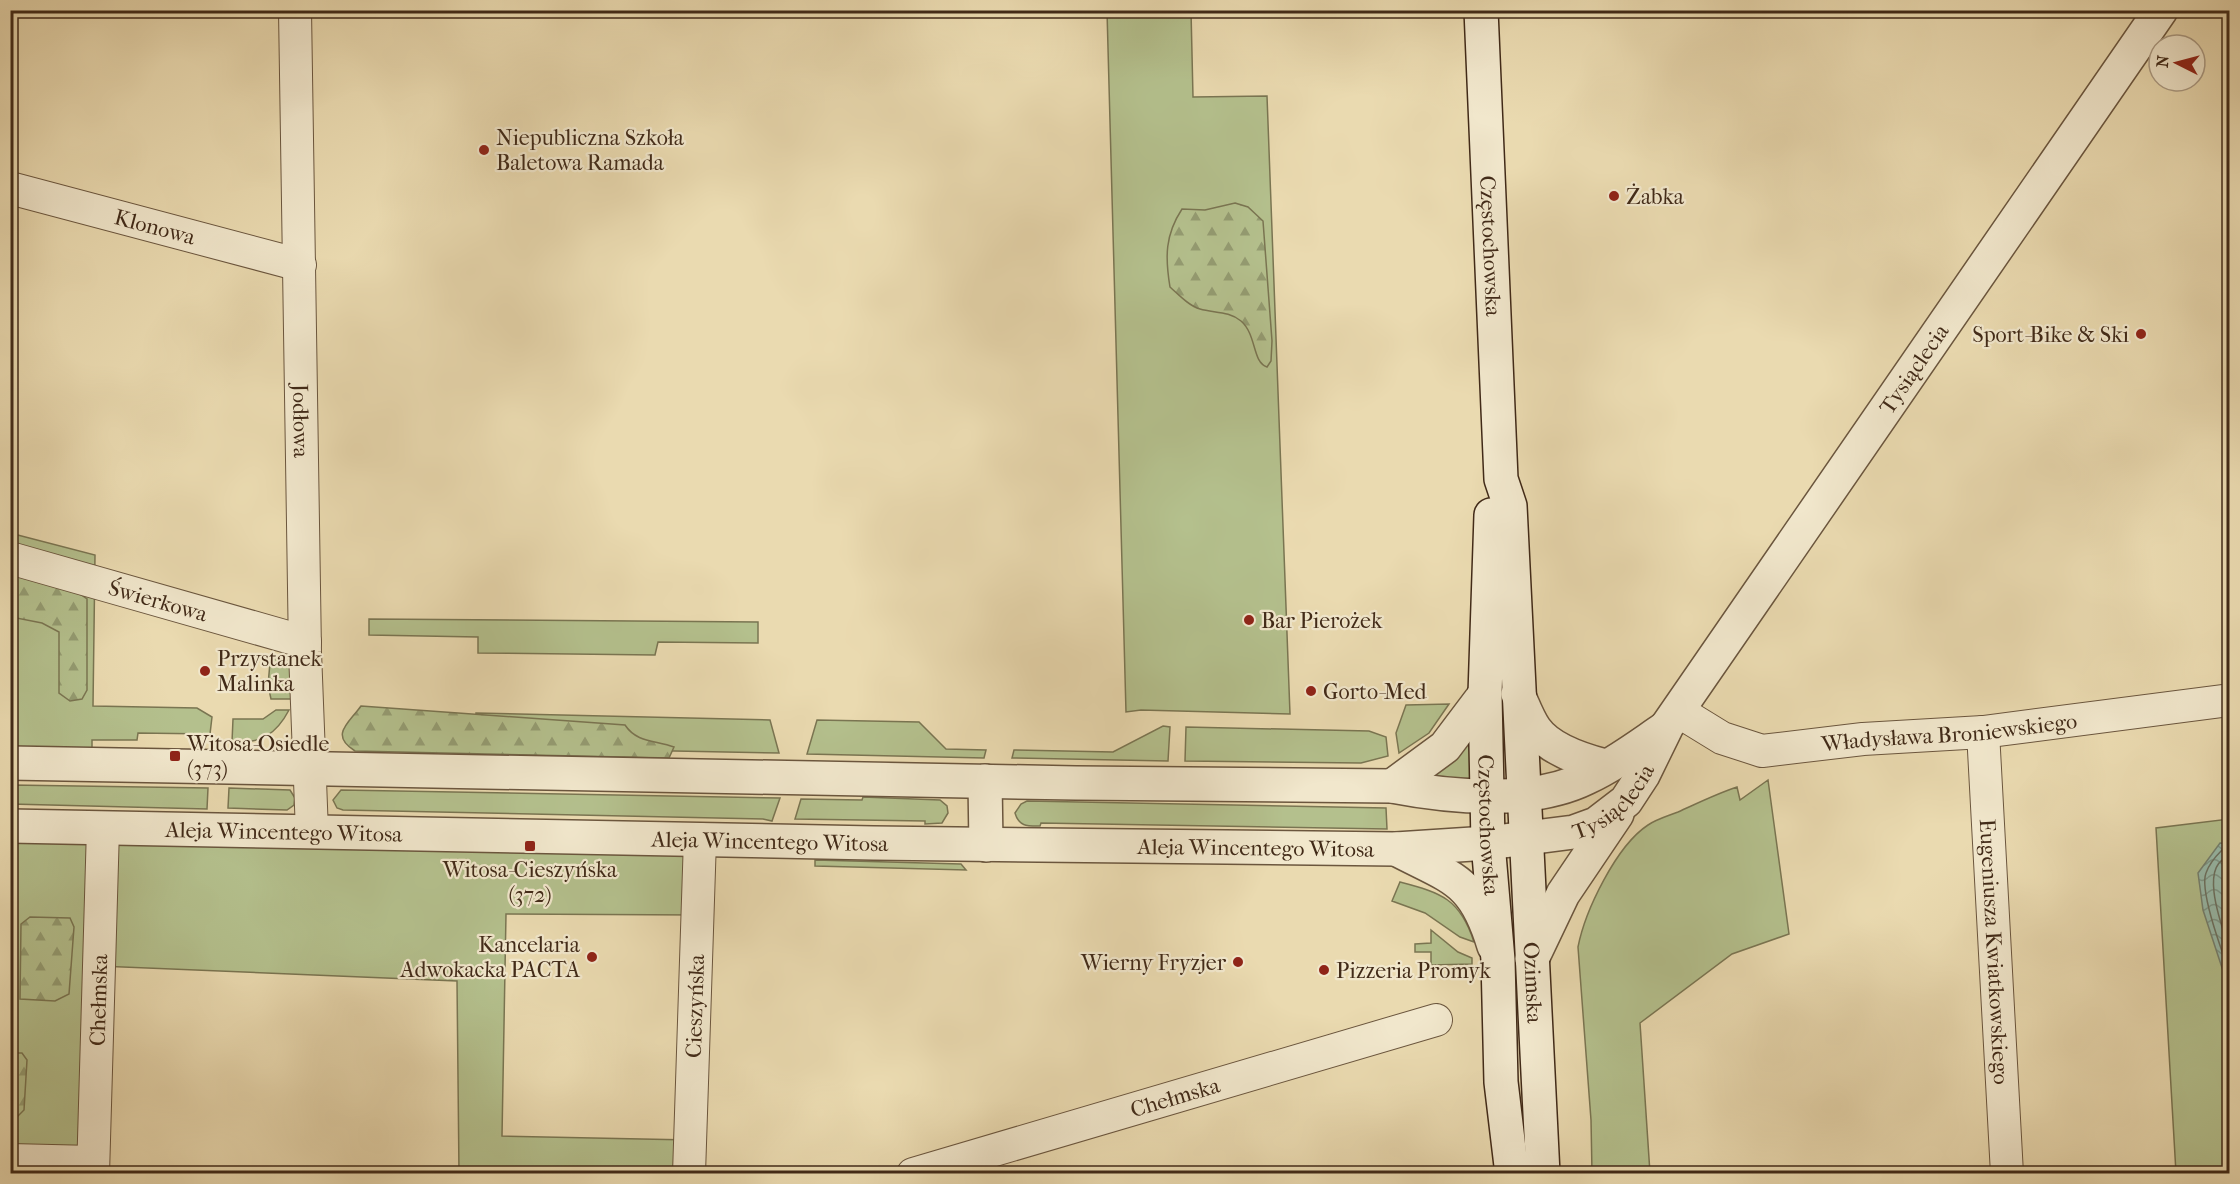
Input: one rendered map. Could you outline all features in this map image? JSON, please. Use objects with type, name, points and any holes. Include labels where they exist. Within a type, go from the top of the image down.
[{"type":"street","name":"Jodłowa","points":[[295,10],[305,642],[312,832]]},
{"type":"street","name":"Częstochowska","points":[[1481,10],[1501,479],[1510,506],[1523,793]]},
{"type":"street","name":"Tysiąclecia","points":[[1528,837],[1574,832],[1596,824],[1626,801],[1643,775],[1673,719],[2161,10]]},
{"type":"street","name":"Klonowa","points":[[10,188],[300,265]]},
{"type":"street","name":"Częstochowska","points":[[1501,479],[1491,508],[1485,694],[1486,796],[1498,960],[1501,1082],[1512,1173]]},
{"type":"street","name":"Świerkowa","points":[[10,558],[305,642]]},
{"type":"street","points":[[1392,786],[1445,747],[1485,694]]},
{"type":"street","points":[[1518,694],[1535,729],[1545,738],[1583,760],[1605,766]]},
{"type":"street","name":"Władysława Broniewskiego","points":[[1673,719],[1762,751],[1863,739],[1983,732],[2229,700]]},
{"type":"street","name":"Tysiąclecia","points":[[1523,793],[1552,790],[1586,779],[1673,719]]},
{"type":"street","name":"Eugeniusza Kwiatkowskiego","points":[[1983,732],[2007,1173]]},
{"type":"street","points":[[10,763],[1392,786],[1431,793],[1486,796],[1523,793]]},
{"type":"street","points":[[985,781],[986,845]]},
{"type":"street","name":"Ozimska","points":[[1523,793],[1528,837],[1543,1173]]},
{"type":"street","points":[[1532,959],[1563,894],[1626,801]]},
{"type":"street","name":"Aleja Wincentego Witosa","points":[[10,826],[986,845],[1396,849],[1488,843],[1528,837]]},
{"type":"street","name":"Chełmska","points":[[93,1168],[103,828]]},
{"type":"street","name":"Cieszyńska","points":[[689,1173],[700,839]]},
{"type":"street","points":[[1396,849],[1460,882],[1485,917],[1498,960]]},
{"type":"street","name":"Chełmska","points":[[913,1173],[1436,1020]]},
{"type":"street","points":[[10,1160],[93,1168]]},
{"type":"green space","points":[[1107,11],[1191,11],[1193,97],[1267,96],[1290,714],[1141,710],[1126,712]]},
{"type":"green space","points":[[1235,203],[1248,207],[1263,221],[1272,341],[1271,361],[1267,367],[1259,360],[1250,333],[1241,321],[1226,314],[1196,308],[1170,287],[1167,266],[1169,237],[1182,209],[1205,210]]},
{"type":"green space","points":[[10,533],[95,555],[93,706],[197,708],[212,717],[210,734],[138,733],[137,740],[92,740],[92,764],[11,763]]},
{"type":"green space","points":[[10,574],[80,594],[87,599],[87,690],[82,699],[70,701],[59,693],[59,632],[42,623],[11,617]]},
{"type":"green space","points":[[369,619],[758,622],[758,643],[658,642],[655,655],[478,653],[478,637],[369,635]]},
{"type":"green space","points":[[282,653],[293,671],[296,699],[271,699],[268,685],[270,663]]},
{"type":"green space","points":[[1449,704],[1429,733],[1399,753],[1396,733],[1406,705]]},
{"type":"green space","points":[[361,706],[625,725],[641,738],[674,747],[669,758],[355,751],[343,740],[342,734],[347,723]]},
{"type":"green space","points":[[276,710],[289,710],[273,732],[251,741],[232,742],[233,719],[263,719]]},
{"type":"green space","points":[[476,713],[770,720],[779,753],[474,747]]},
{"type":"green space","points":[[817,720],[919,722],[946,749],[986,750],[984,758],[807,754]]},
{"type":"green space","points":[[1163,726],[1170,727],[1168,761],[1012,758],[1014,750],[1113,752]]},
{"type":"green space","points":[[1186,727],[1369,731],[1386,737],[1388,756],[1361,763],[1185,761]]},
{"type":"green space","points":[[1475,732],[1477,778],[1431,780],[1429,777]]},
{"type":"green space","points":[[1768,780],[1789,934],[1732,954],[1640,1023],[1650,1173],[1592,1173],[1591,1120],[1578,947],[1595,898],[1614,863],[1636,835],[1648,825],[1737,787],[1740,800]]},
{"type":"green space","points":[[11,785],[208,788],[207,809],[11,804]]},
{"type":"green space","points":[[229,788],[290,790],[295,798],[294,805],[287,810],[228,808]]},
{"type":"green space","points":[[341,790],[780,798],[772,821],[343,810],[337,808],[333,800]]},
{"type":"green space","points":[[863,797],[940,800],[947,806],[948,813],[942,823],[925,824],[925,821],[795,819],[801,799],[862,800]]},
{"type":"green space","points":[[1027,801],[1386,808],[1387,829],[1041,823],[1040,826],[1032,826],[1019,821],[1015,813],[1021,804]]},
{"type":"green space","points":[[2229,819],[2229,1173],[2176,1173],[2156,828]]},
{"type":"green space","points":[[11,826],[700,839],[698,915],[506,914],[502,1136],[690,1140],[689,1173],[459,1173],[457,981],[99,966],[93,1162],[11,1160]]},
{"type":"green space","points":[[815,860],[961,864],[966,870],[815,866]]},
{"type":"green space","points":[[1400,882],[1438,894],[1448,900],[1462,916],[1474,942],[1460,937],[1425,913],[1392,901]]},
{"type":"green space","points":[[30,917],[70,918],[74,927],[69,994],[55,1001],[20,999],[21,924]]},
{"type":"green space","points":[[1431,930],[1458,952],[1472,958],[1472,964],[1431,965],[1431,952],[1415,952],[1415,944],[1431,943]]},
{"type":"green space","points":[[11,1053],[22,1053],[27,1060],[24,1110],[16,1118],[11,1113]]},
{"type":"water","points":[[2220,843],[2229,844],[2229,989],[2203,910],[2198,873]]},
{"type":"place","name":"Niepubliczna Szkoła Baletowa Ramada","points":[[484,150]]},
{"type":"place","name":"Żabka","points":[[1614,196]]},
{"type":"place","name":"Sport-Bike & Ski","points":[[2141,334]]},
{"type":"place","name":"Bar Pierożek","points":[[1249,620]]},
{"type":"place","name":"Przystanek Malinka","points":[[205,671]]},
{"type":"place","name":"Gorto-Med","points":[[1311,691]]},
{"type":"place","name":"Witosa-Osiedle (373)","points":[[175,756]]},
{"type":"place","name":"Witosa-Cieszyńska (372)","points":[[530,846]]},
{"type":"place","name":"Kancelaria Adwokacka PACTA","points":[[592,957]]},
{"type":"place","name":"Wierny Fryzjer","points":[[1238,962]]},
{"type":"place","name":"Pizzeria Promyk","points":[[1324,970]]}]
